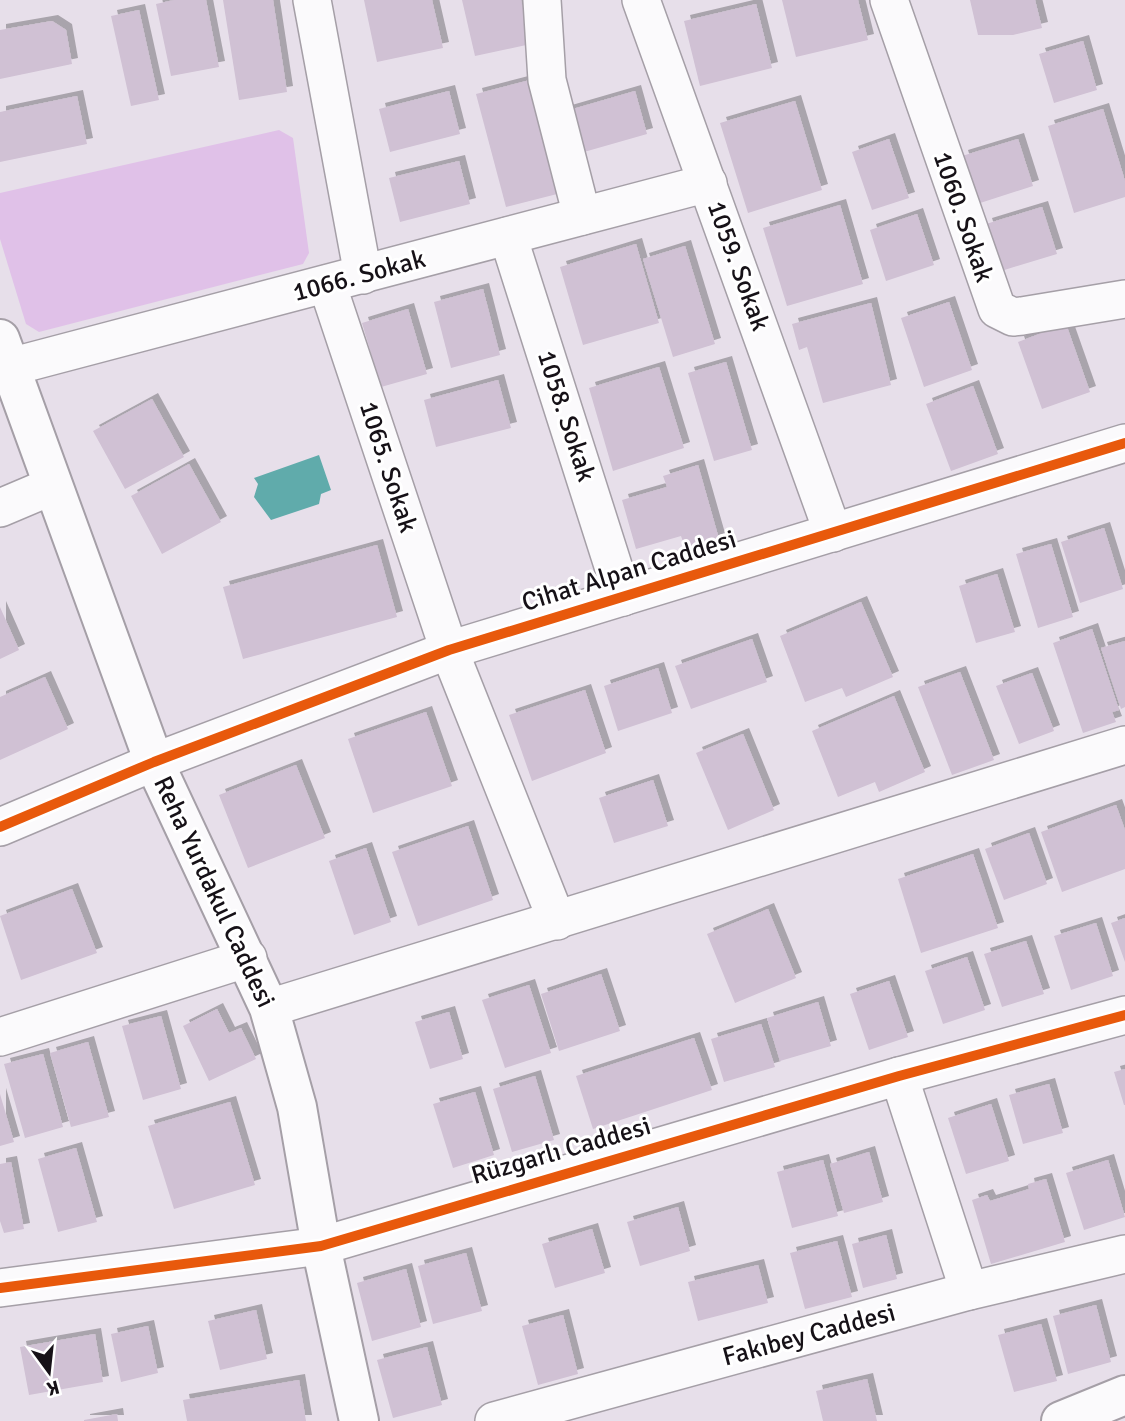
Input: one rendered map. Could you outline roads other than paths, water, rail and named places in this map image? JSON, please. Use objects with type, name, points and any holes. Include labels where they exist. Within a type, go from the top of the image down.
[{"type":"street","points":[[312,0],[363,275]]},
{"type":"street","points":[[542,0],[547,80],[582,216]]},
{"type":"street","name":"1059. Sokak","points":[[641,0],[833,533]]},
{"type":"street","name":"1060. Sokak","points":[[889,0],[997,309],[1013,317],[1125,299]]},
{"type":"street","name":"1066. Sokak","points":[[5,353],[327,284],[708,183]]},
{"type":"street","name":"1058. Sokak","points":[[508,236],[623,597]]},
{"type":"street","name":"1065. Sokak","points":[[327,284],[449,650],[557,921]]},
{"type":"street","name":"Reha Yurdakul Caddesi","points":[[5,353],[154,762],[248,958],[269,1008],[297,1107],[321,1246],[359,1421]]},
{"type":"street","name":"Cihat Alpan Caddesi","points":[[0,827],[154,762],[449,650],[1125,443]]},
{"type":"street","points":[[0,508],[52,486]]},
{"type":"street","points":[[269,1008],[1125,745]]},
{"type":"street","points":[[0,1037],[248,958]]},
{"type":"street","name":"Rüzgarlı Caddesi","points":[[0,1288],[321,1246],[899,1076],[1125,1014]]},
{"type":"street","points":[[899,1076],[969,1291]]},
{"type":"street","name":"Fakıbey Caddesi","points":[[494,1421],[969,1291],[1125,1254]]},
{"type":"street","points":[[1061,1421],[1125,1395]]},
{"type":"water","points":[[319,455],[331,490],[321,494],[319,504],[271,520],[254,497],[258,484],[254,478]]}]
